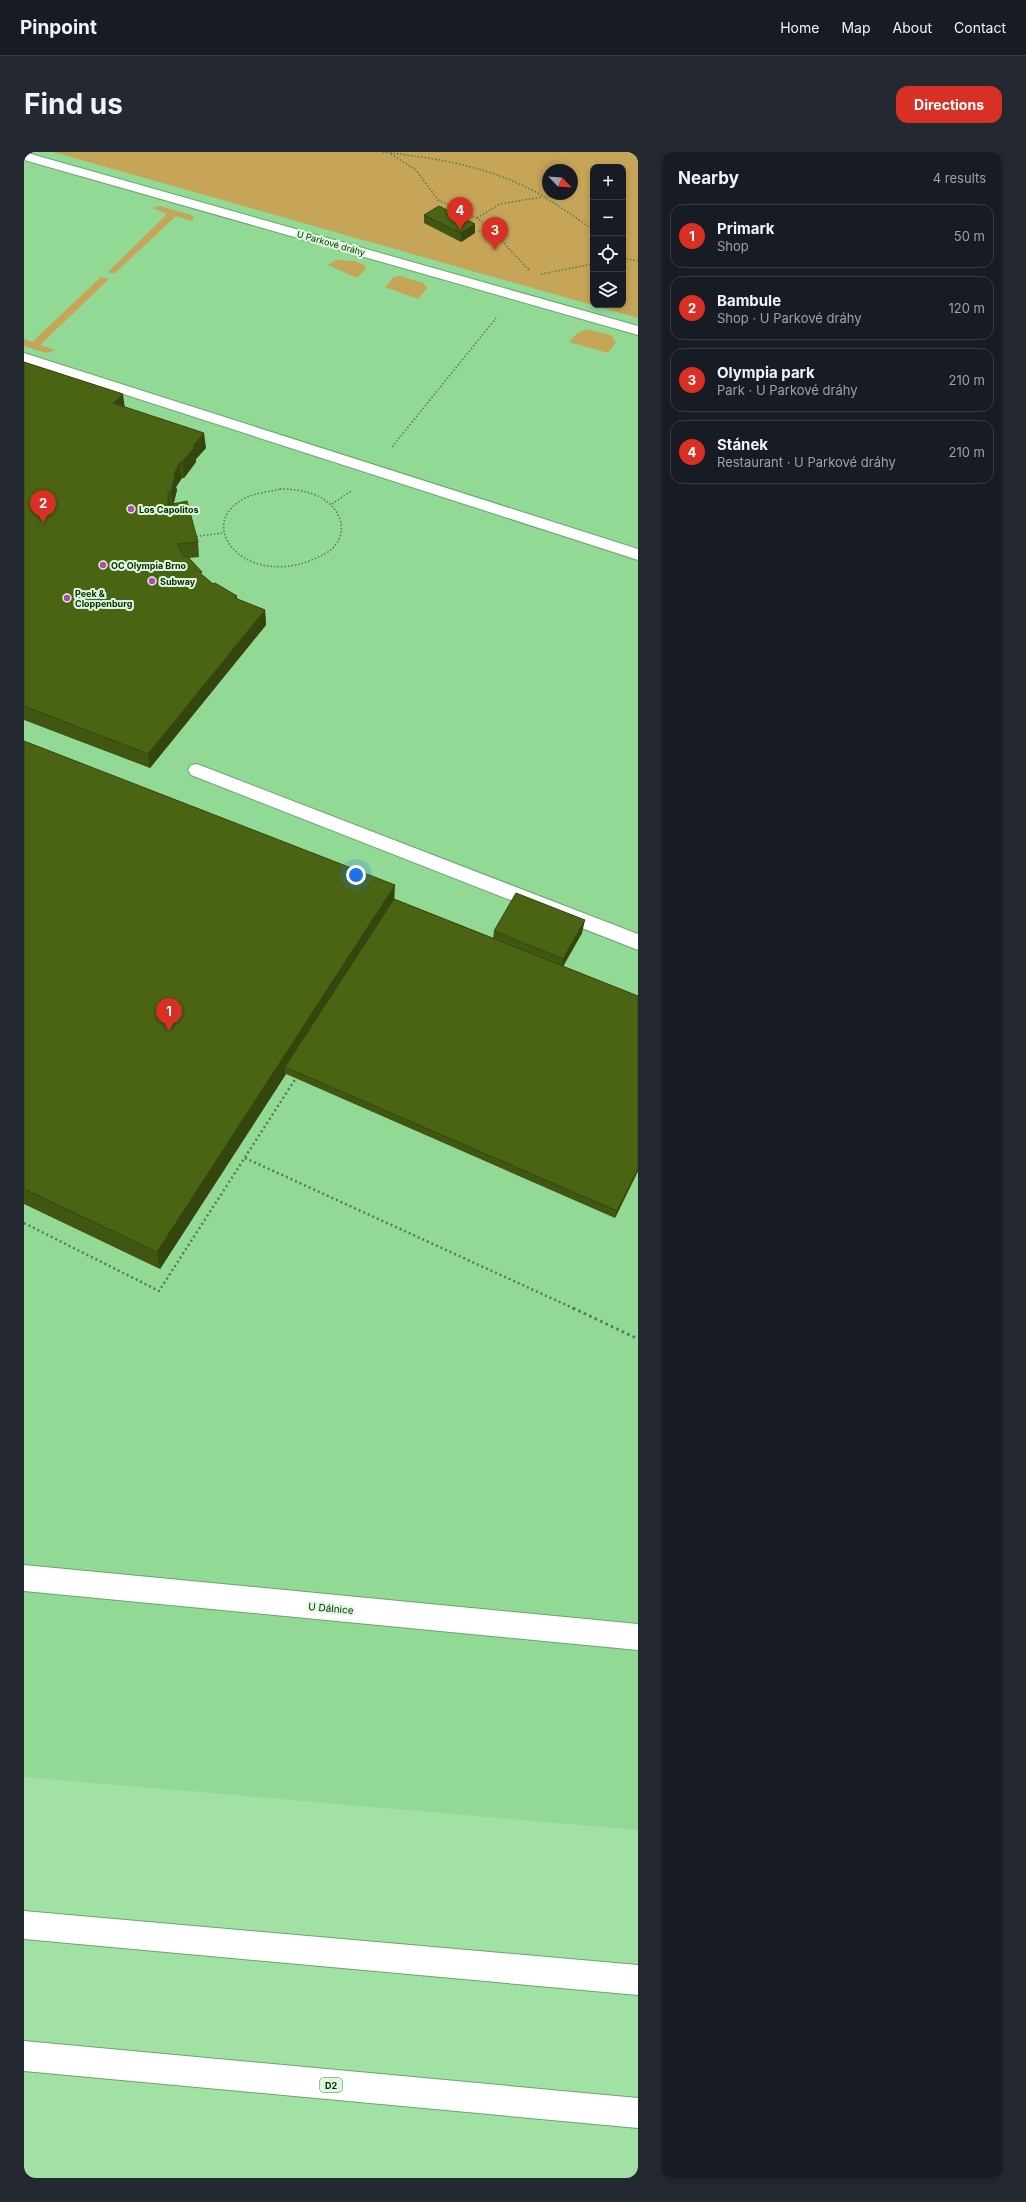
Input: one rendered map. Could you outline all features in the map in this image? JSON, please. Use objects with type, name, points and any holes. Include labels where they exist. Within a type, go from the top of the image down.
[{"type":"main road","name":"U Parkové dráhy","points":[[24,156],[638,331]]},
{"type":"main road","name":"U Dálnice","points":[[24,1578],[638,1637]]},
{"type":"main road","points":[[24,1925],[638,1980]]},
{"type":"main road","name":"D2","points":[[24,2056],[638,2113]]},
{"type":"lane","points":[[24,357],[638,555]]},
{"type":"lane","points":[[198,770],[638,942]]},
{"type":"path","points":[[383,152],[438,160],[490,172],[515,182],[542,196]]},
{"type":"path","points":[[389,153],[416,170],[438,200],[477,218],[490,228],[533,275]]},
{"type":"path","points":[[477,218],[484,211],[506,200],[542,197]]},
{"type":"path","points":[[548,200],[590,228]]},
{"type":"path","points":[[442,209],[448,205]]},
{"type":"path","points":[[479,231],[490,228]]},
{"type":"path","points":[[626,258],[638,260]]},
{"type":"path","points":[[332,504],[344,496],[374,470],[515,295],[533,275],[590,265]]},
{"type":"path","points":[[280,488],[300,490],[317,495],[332,504],[340,516],[343,528],[339,541],[329,552],[314,561],[295,566],[275,567],[250,561],[239,556],[227,546],[222,533],[222,520],[230,508],[243,498],[260,491],[280,488]]},
{"type":"path","points":[[193,537],[222,533]]},
{"type":"path","points":[[24,1224],[159,1291],[296,1078]]},
{"type":"path","points":[[245,1158],[520,1282],[638,1339]]},
{"type":"shaded area","points":[[24,152],[638,152],[638,1830],[24,1777]]},
{"type":"shaded area","points":[[53,152],[638,152],[638,318],[603,308],[626,308],[626,164],[590,164],[590,304]]},
{"type":"shaded area","points":[[160,206],[191,215],[194,218],[192,221],[176,216],[114,274],[108,272],[167,214],[152,208]]},
{"type":"shaded area","points":[[336,260],[355,261],[366,266],[364,271],[357,278],[328,265]]},
{"type":"shaded area","points":[[400,276],[423,283],[427,288],[418,299],[385,287],[394,277]]},
{"type":"shaded area","points":[[101,277],[109,279],[40,345],[56,350],[46,353],[24,346],[24,339],[32,342]]},
{"type":"shaded area","points":[[586,329],[611,335],[616,342],[608,353],[569,342],[576,334]]},
{"type":"building","points":[[439,206],[475,224],[461,233],[424,215]]},
{"type":"building","name":"OC Olympia Brno","points":[[24,362],[123,394],[113,403],[204,433],[193,446],[195,447],[182,462],[180,462],[174,474],[171,492],[168,492],[168,505],[187,501],[198,542],[177,544],[184,557],[187,556],[202,572],[200,573],[213,584],[215,583],[237,596],[235,598],[265,610],[148,754],[24,706]]},
{"type":"building","points":[[24,741],[395,885],[157,1252],[24,1189]]},
{"type":"building","points":[[516,893],[585,920],[563,959],[494,931]]},
{"type":"building","points":[[394,899],[638,996],[638,1169],[617,1211],[285,1067]]},
{"type":"place","name":"Stánek","points":[[460,230]]},
{"type":"place","name":"Olympia park","points":[[495,250]]},
{"type":"place","name":"Los Capolitos","points":[[131,509]]},
{"type":"place","name":"Bambule","points":[[43,523]]},
{"type":"place","name":"OC Olympia Brno","points":[[103,565]]},
{"type":"place","name":"Subway","points":[[152,581]]},
{"type":"place","name":"Peek & Cloppenburg","points":[[67,598]]},
{"type":"place","name":"Primark","points":[[169,1031]]}]
